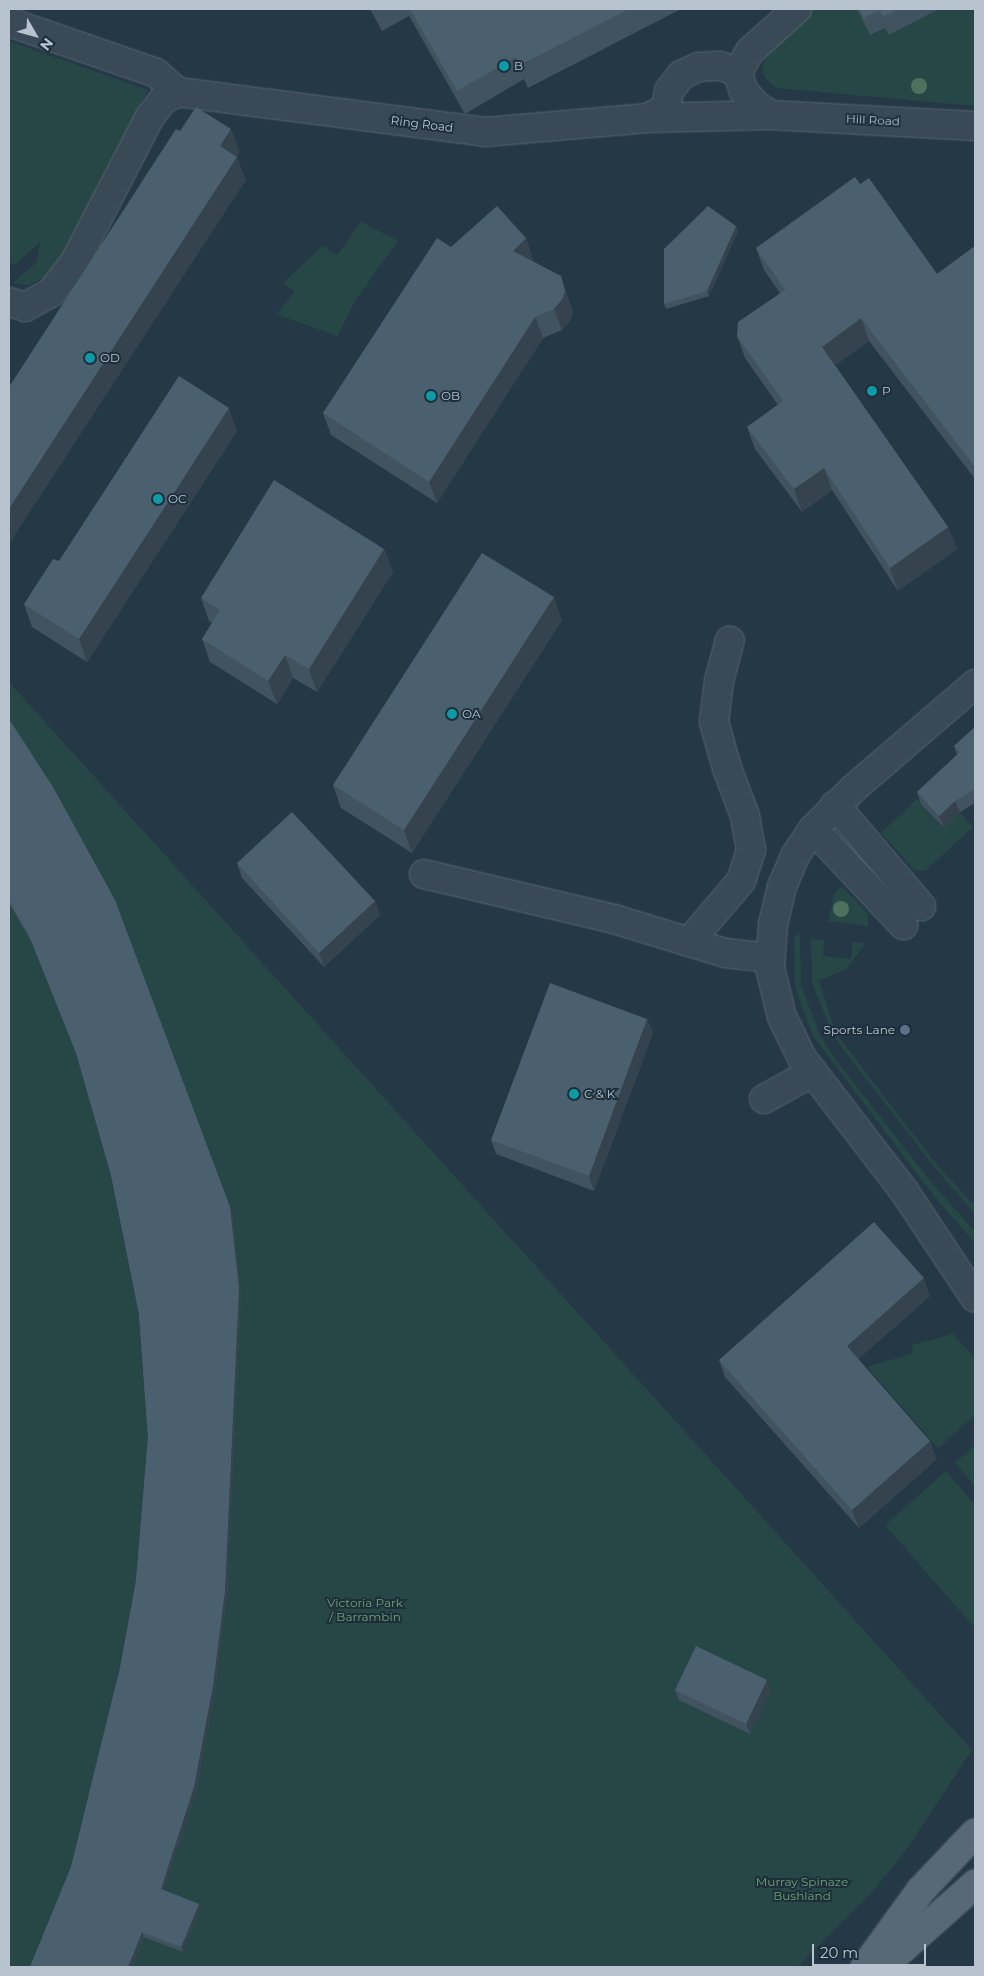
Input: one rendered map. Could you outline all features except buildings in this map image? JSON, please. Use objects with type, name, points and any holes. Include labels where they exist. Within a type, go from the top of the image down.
[{"type":"main road","points":[[865,1967],[920,1891],[975,1833]]},
{"type":"main road","points":[[882,1967],[975,1884]]},
{"type":"street","points":[[770,115],[754,104],[743,90],[738,72],[750,51],[797,9]]},
{"type":"street","points":[[9,22],[156,73],[178,92],[163,100],[150,117],[75,262],[52,292],[24,307],[9,302]]},
{"type":"street","points":[[648,118],[666,108],[670,91],[681,75],[698,67],[720,66],[738,72]]},
{"type":"street","name":"Ring Road","points":[[178,92],[485,132],[648,118]]},
{"type":"street","name":"Hill Road","points":[[648,118],[770,115],[975,126]]},
{"type":"street","points":[[689,942],[741,881],[751,850],[746,816],[727,768],[714,722],[719,681],[730,640]]},
{"type":"street","points":[[975,684],[835,806],[813,829],[795,856],[782,886],[773,924],[770,958],[782,1017],[802,1058],[904,1191],[975,1298]]},
{"type":"street","points":[[813,829],[912,915],[835,806]]},
{"type":"street","points":[[424,874],[614,919],[725,953],[770,958]]},
{"type":"street","points":[[764,1099],[813,1072]]},
{"type":"street","points":[[904,1191],[975,1266]]},
{"type":"green space","points":[[813,9],[857,9],[871,35],[885,28],[889,35],[939,9],[975,9],[975,106],[776,88],[765,78],[762,66],[767,53],[800,25]]},
{"type":"green space","points":[[9,41],[148,90],[59,262],[46,277],[28,285],[13,283],[37,262],[40,242],[14,266],[9,260]]},
{"type":"green space","points":[[361,222],[398,241],[355,301],[337,336],[276,314],[295,292],[283,283],[322,246],[337,255]]},
{"type":"green space","name":"Victoria Park / Barrambin","points":[[9,682],[972,1750],[906,1850],[876,1888],[797,1967],[9,1967]]},
{"type":"green space","points":[[917,799],[943,828],[960,812],[973,827],[925,871],[915,871],[881,833]]},
{"type":"green space","points":[[842,887],[868,913],[868,926],[828,921],[835,892]]},
{"type":"green space","points":[[800,934],[801,985],[819,1033],[833,1056],[927,1177],[975,1232],[975,1243],[934,1196],[813,1036],[795,987],[794,937]]},
{"type":"green space","points":[[811,939],[824,940],[823,956],[851,959],[853,942],[865,943],[847,969],[819,980],[831,1020],[840,1039],[933,1160],[975,1206],[975,1214],[936,1169],[843,1049],[830,1028],[812,982]]},
{"type":"green space","points":[[953,1334],[975,1358],[975,1415],[938,1448],[867,1367],[914,1353],[912,1345]]},
{"type":"green space","points":[[975,1445],[975,1486],[955,1463]]},
{"type":"green space","points":[[946,1471],[975,1505],[975,1628],[885,1525]]},
{"type":"place","name":"B","points":[[504,66]]},
{"type":"place","name":"OD","points":[[90,358]]},
{"type":"place","name":"P","points":[[872,391]]},
{"type":"place","name":"OB","points":[[431,396]]},
{"type":"place","name":"OC","points":[[158,499]]},
{"type":"place","name":"OA","points":[[452,714]]},
{"type":"place","name":"Sports Lane","points":[[905,1030]]},
{"type":"place","name":"C & K","points":[[574,1094]]},
{"type":"park label","name":"Murray Spinaze Bushland","points":[[802,1889]]}]
